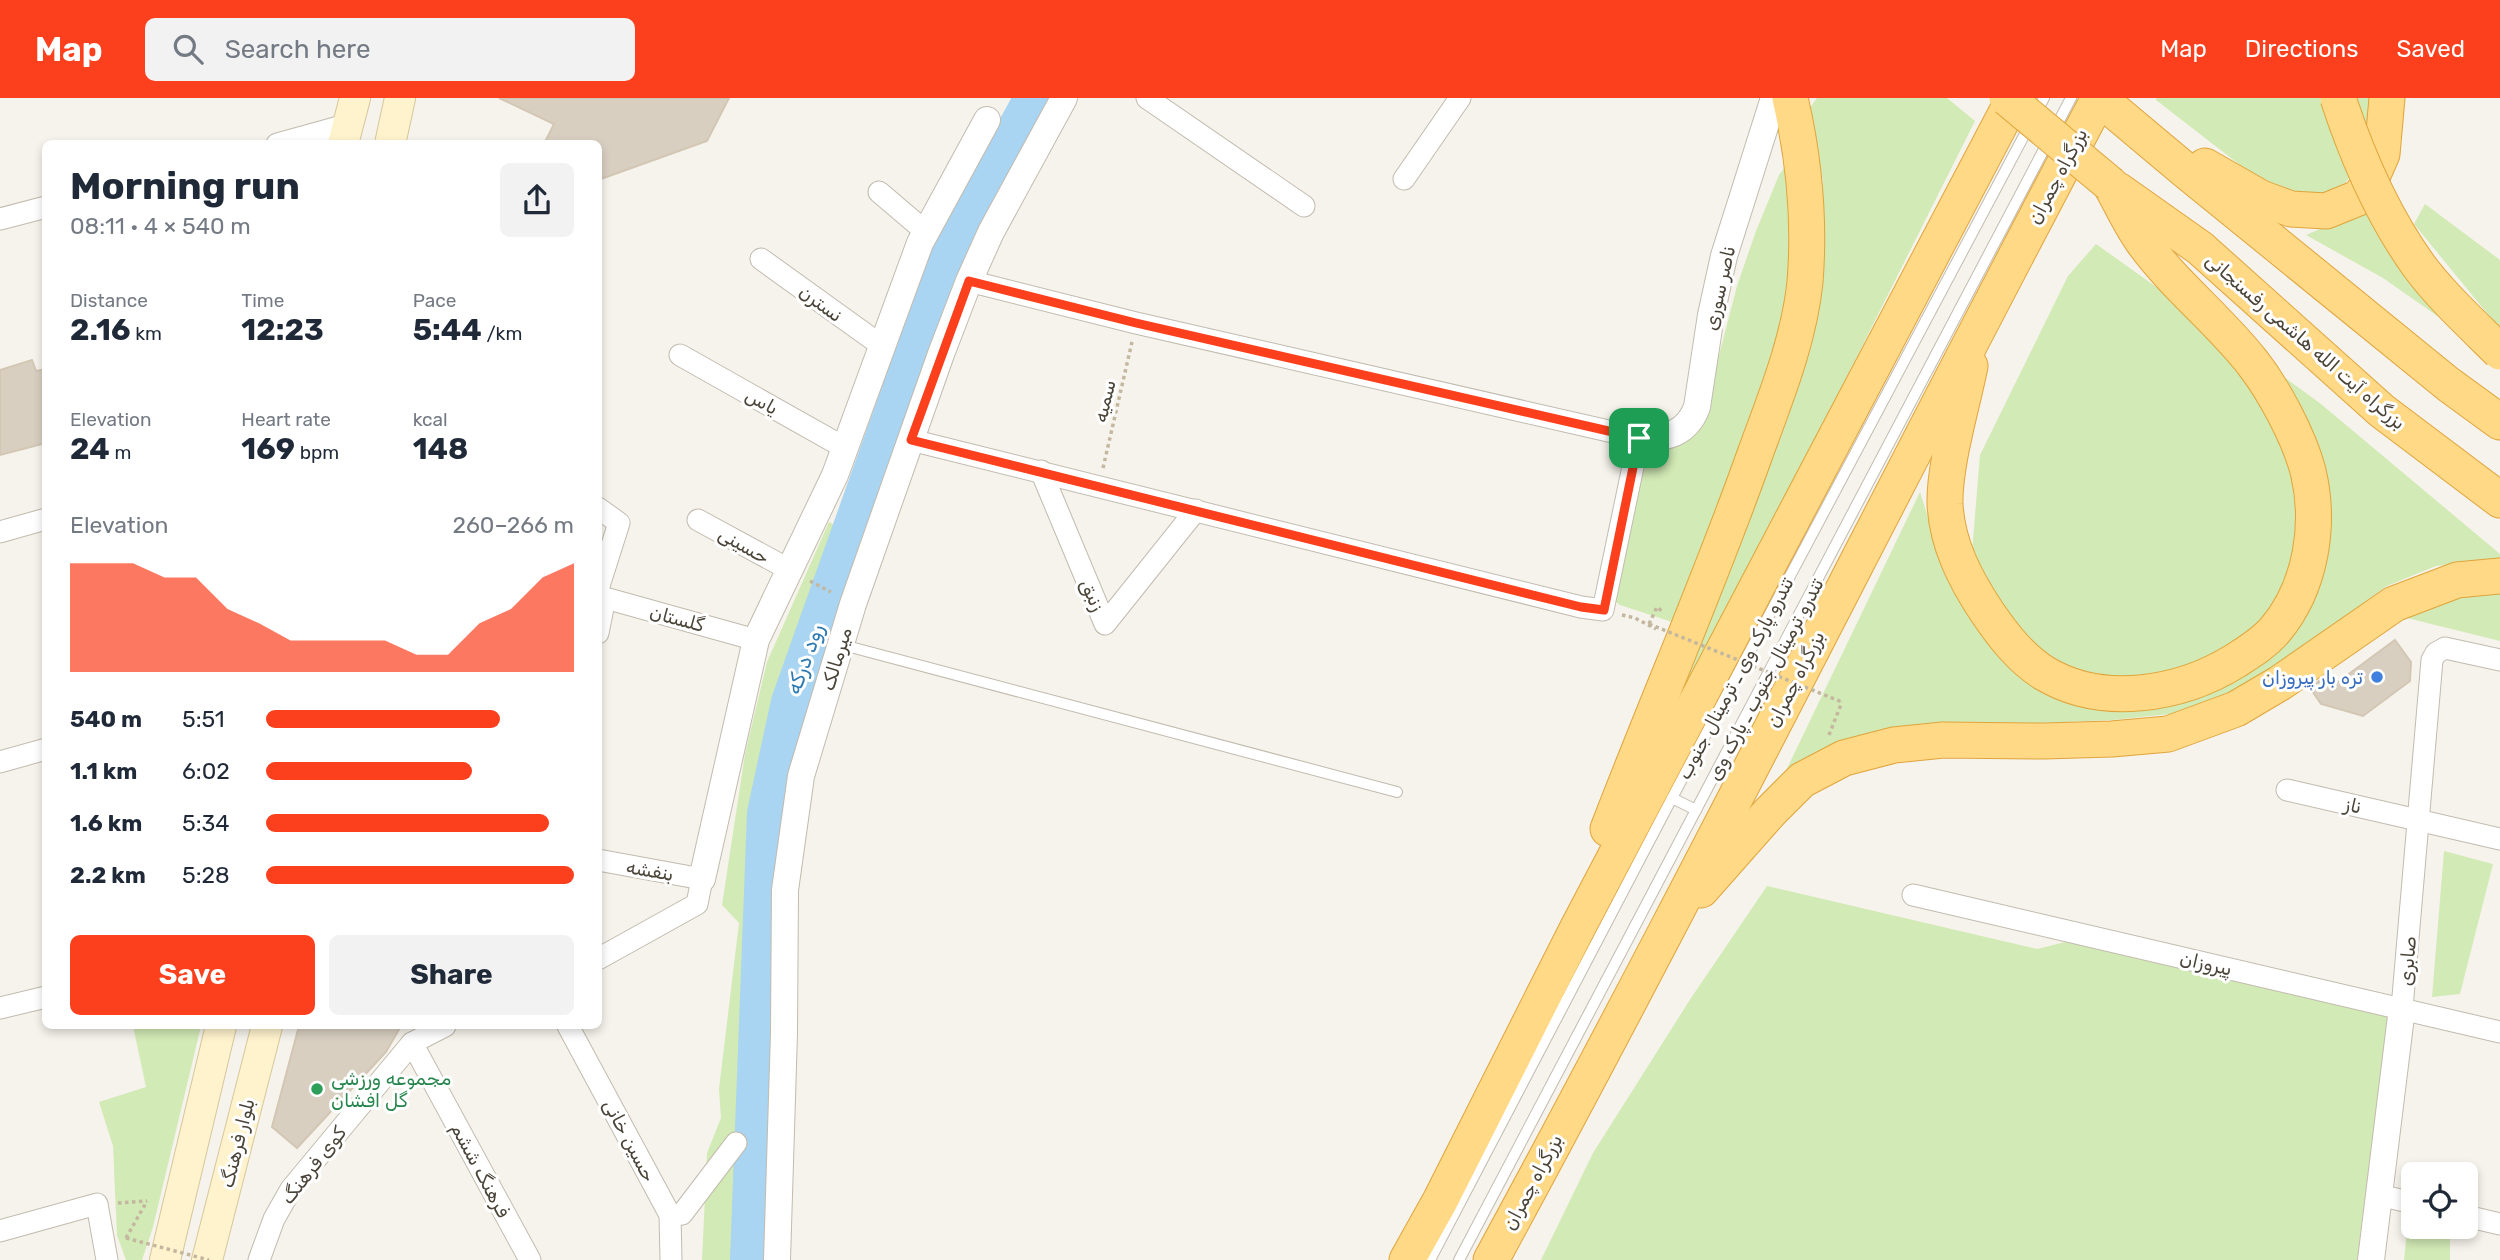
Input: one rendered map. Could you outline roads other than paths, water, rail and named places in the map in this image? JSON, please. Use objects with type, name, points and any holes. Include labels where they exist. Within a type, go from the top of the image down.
[{"type":"highway","points":[[2338,98],[2350,134],[2383,206],[2420,267],[2500,352]]},
{"type":"highway","points":[[2107,105],[2261,198],[2291,209],[2326,211],[2358,198],[2368,186],[2382,154],[2387,98]]},
{"type":"highway","points":[[1577,929],[1593,867],[1739,500],[1772,409],[1795,332],[1805,283],[1807,208],[1799,138],[1774,99]]},
{"type":"highway","points":[[1407,1260],[2007,104]]},
{"type":"highway","name":"بزرگراه آیت الله هاشمی رفسنجانی","points":[[2007,104],[2110,184],[2200,247],[2382,411],[2500,500]]},
{"type":"highway","points":[[2107,105],[2448,384],[2500,422]]},
{"type":"highway","name":"بزرگراه چمران","points":[[1491,1260],[1667,929],[1980,323],[2107,105]]},
{"type":"highway","points":[[1980,323],[1949,469],[1945,501],[1956,555],[1969,585],[2011,643],[2042,672],[2063,683],[2090,690],[2138,693],[2181,686],[2202,678],[2262,643],[2287,613],[2305,576],[2314,513],[2308,472],[2292,430],[2253,363],[2143,242],[2110,184]]},
{"type":"highway","points":[[1667,929],[1769,813],[1802,780],[1844,758],[1894,745],[1943,740],[2071,741],[2168,734],[2236,709],[2280,683],[2395,604],[2457,580],[2500,576]]},
{"type":"main road","points":[[391,140],[400,98]]},
{"type":"main road","points":[[165,1260],[220,1029]]},
{"type":"main road","name":"بلوار فرهنگ","points":[[208,1260],[266,1029]]},
{"type":"street","name":"میرمالک","points":[[777,1260],[785,890],[801,776],[840,644],[969,281],[991,232],[1064,98]]},
{"type":"street","points":[[1147,98],[1304,206]]},
{"type":"street","points":[[1404,179],[1460,98]]},
{"type":"street","name":"ناصر سوری","points":[[1639,438],[1659,439],[1674,435],[1693,419],[1698,407],[1711,315],[1724,256],[1774,99]]},
{"type":"street","points":[[602,957],[697,904],[756,640],[835,475],[926,232],[986,120]]},
{"type":"street","points":[[290,140],[349,122]]},
{"type":"street","points":[[880,192],[926,232]]},
{"type":"street","points":[[0,219],[42,208]]},
{"type":"street","name":"نسترن","points":[[761,259],[882,346]]},
{"type":"street","points":[[911,440],[1581,607],[1604,610],[1639,438],[1136,323],[969,281]]},
{"type":"street","name":"یاس","points":[[680,355],[845,448]]},
{"type":"street","name":"زنبق","points":[[1041,471],[1105,624],[1196,510]]},
{"type":"street","points":[[602,511],[619,523],[602,590]]},
{"type":"street","points":[[0,532],[42,520]]},
{"type":"street","name":"حسینی","points":[[698,520],[790,570]]},
{"type":"street","name":"گلستان","points":[[602,594],[756,640]]},
{"type":"street","name":"صابری","points":[[2371,1260],[2402,1009],[2432,660],[2436,653],[2445,648],[2500,660]]},
{"type":"street","points":[[0,762],[42,750]]},
{"type":"street","name":"ناز","points":[[2287,790],[2500,839]]},
{"type":"street","name":"بنفشه","points":[[602,861],[702,879]]},
{"type":"street","name":"پیروزان","points":[[1913,895],[2500,1032]]},
{"type":"street","points":[[0,1008],[42,998]]},
{"type":"street","name":"کوی فرهنگ","points":[[259,1260],[274,1219],[291,1189],[412,1043],[439,1029]]},
{"type":"street","name":"حسین خانی","points":[[570,1029],[670,1215],[671,1260]]},
{"type":"street","name":"فرهنگ ششم","points":[[412,1043],[530,1260]]},
{"type":"street","points":[[670,1215],[682,1214],[736,1143]]},
{"type":"street","points":[[2379,1195],[2401,1200]]},
{"type":"street","points":[[0,1231],[97,1204],[107,1260]]},
{"type":"street","points":[[2478,1219],[2500,1224]]},
{"type":"lane","name":"تندرو پارک وی ـ ترمینال جنوب","points":[[1430,1260],[2044,98]]},
{"type":"lane","name":"تندرو ترمینال جنوب ـ پارک وی","points":[[1459,1260],[2071,98]]},
{"type":"lane","points":[[840,644],[1397,792]]},
{"type":"lane","points":[[1672,798],[1696,810]]},
{"type":"waterway","name":"رود درکه","points":[[749,1260],[766,813],[790,702],[952,246],[1033,98]]},
{"type":"place","name":"تره بار پیروزان","points":[[2377,677]]},
{"type":"place","name":"مجموعه ورزشی گل افشان","points":[[317,1089]]}]
